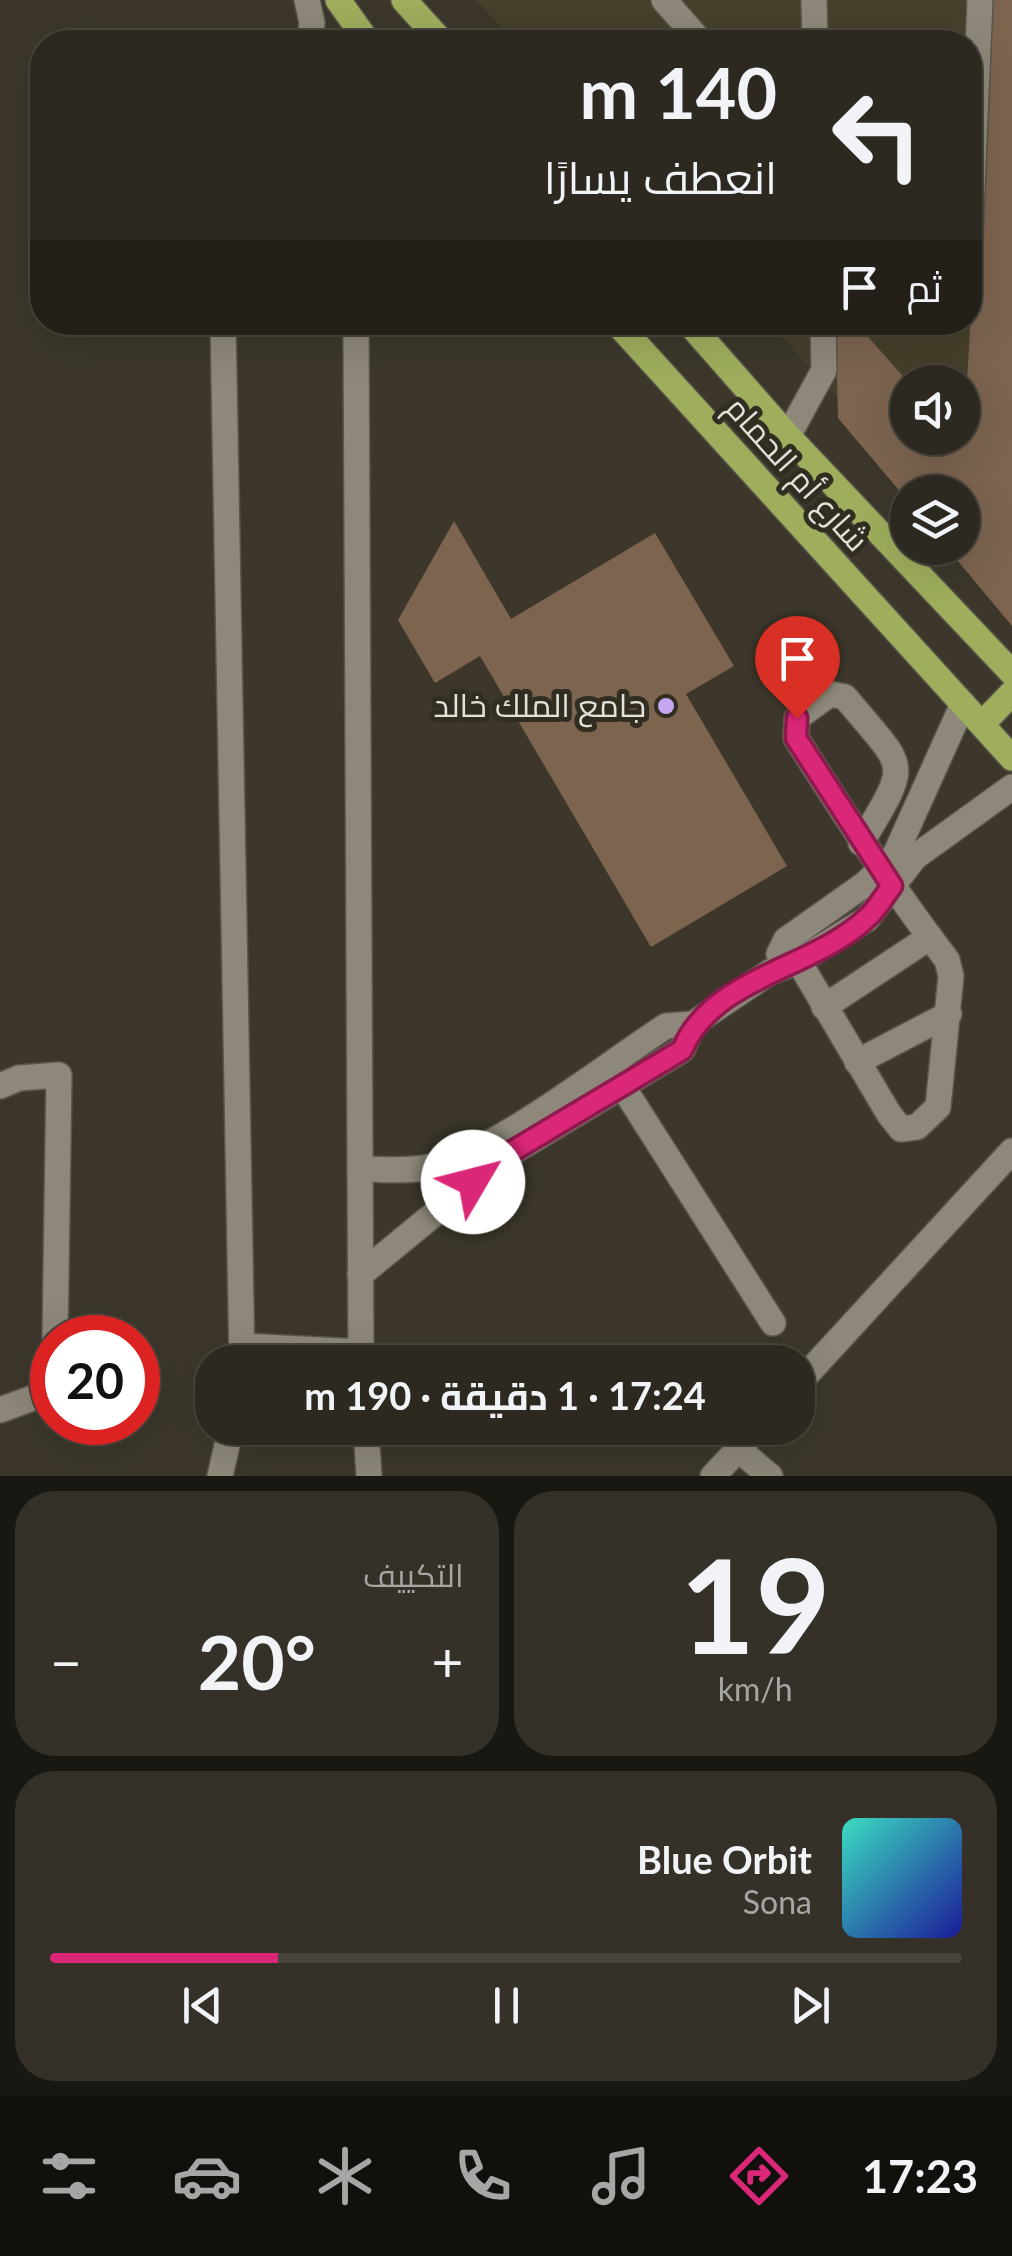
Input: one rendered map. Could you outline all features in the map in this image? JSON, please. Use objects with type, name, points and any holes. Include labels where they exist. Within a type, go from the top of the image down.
[{"type":"main road","points":[[338,0],[359,30]]},
{"type":"main road","points":[[404,0],[431,30]]},
{"type":"main road","name":"شارع أم الحمام","points":[[628,335],[1012,758]]},
{"type":"main road","name":"شارع أم الحمام","points":[[699,335],[788,436],[1012,672]]},
{"type":"main road","points":[[982,724],[1012,693]]},
{"type":"street","points":[[307,0],[311,30]]},
{"type":"street","points":[[664,0],[690,30]]},
{"type":"street","points":[[814,0],[815,30]]},
{"type":"street","points":[[979,30],[980,0]]},
{"type":"street","points":[[223,335],[244,1345]]},
{"type":"street","points":[[356,335],[361,1345]]},
{"type":"street","points":[[788,436],[824,370],[824,335]]},
{"type":"street","points":[[792,951],[857,1062],[902,1129],[917,1126],[938,1107],[951,976],[947,960],[861,842],[796,738],[797,718],[830,694],[846,697],[890,752],[899,770],[897,783],[861,842]]},
{"type":"street","points":[[886,878],[963,704]]},
{"type":"street","points":[[360,1169],[414,1169],[454,1160],[504,1133],[666,1026],[693,1024],[770,972],[886,878],[1012,787]]},
{"type":"street","points":[[824,1007],[930,938]]},
{"type":"street","points":[[857,1062],[949,1014]]},
{"type":"street","points":[[360,1275],[501,1158],[682,1050],[693,1024]]},
{"type":"street","points":[[608,1063],[773,1324]]},
{"type":"street","points":[[0,1086],[19,1078],[58,1075],[55,1315]]},
{"type":"street","points":[[815,1365],[1012,1150]]},
{"type":"street","points":[[0,1410],[30,1400]]},
{"type":"street","points":[[220,1476],[227,1445]]},
{"type":"street","points":[[367,1445],[369,1476]]},
{"type":"street","points":[[713,1476],[742,1445]]},
{"type":"street","points":[[738,1449],[770,1476]]},
{"type":"shaded area","points":[[476,0],[1012,0],[982,295],[982,30],[503,30]]},
{"type":"shaded area","points":[[780,335],[978,335],[975,365],[890,365],[890,455]]},
{"type":"shaded area","points":[[890,455],[966,455],[964,475],[908,475]]},
{"type":"building","points":[[990,0],[1012,0],[1012,626],[961,565],[980,565],[980,475],[890,475],[890,480],[838,418],[836,336],[866,335],[893,365],[890,455],[980,455],[980,365],[968,365],[970,335],[982,335],[982,132]]},
{"type":"building","points":[[454,521],[511,619],[655,533],[734,666],[686,694],[787,866],[651,947],[480,656],[435,683],[398,620]]},
{"type":"place","name":"جامع الملك خالد","points":[[666,706]]},
{"type":"route","points":[[473,1182],[501,1158],[682,1050],[693,1024],[770,972],[797,962],[868,918],[892,886],[796,738],[797,718]]}]
